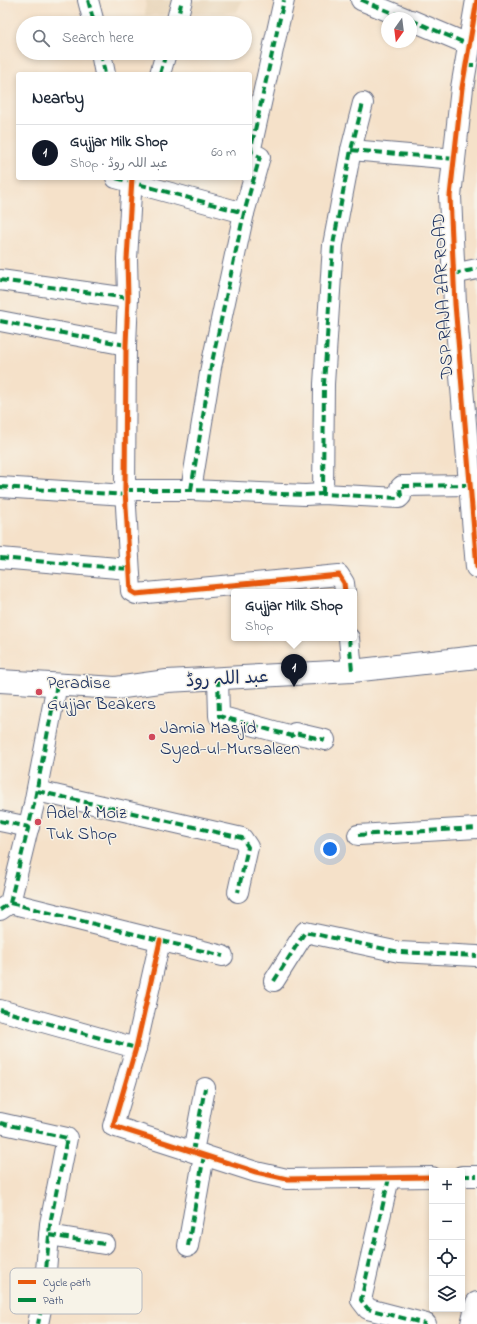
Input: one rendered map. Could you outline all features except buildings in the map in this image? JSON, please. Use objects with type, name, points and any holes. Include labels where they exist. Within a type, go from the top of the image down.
[{"type":"street","points":[[88,0],[92,16]]},
{"type":"street","points":[[178,16],[182,0]]},
{"type":"street","points":[[252,144],[284,0]]},
{"type":"street","points":[[361,0],[390,12]]},
{"type":"street","name":"DSP RAJA ZAR ROAD","points":[[476,553],[470,485],[468,272],[450,196],[471,59],[477,0]]},
{"type":"street","points":[[417,24],[471,59]]},
{"type":"street","points":[[102,60],[105,72]]},
{"type":"street","points":[[161,72],[164,60]]},
{"type":"street","points":[[323,494],[324,384],[333,245],[351,150],[363,103]]},
{"type":"street","points":[[351,150],[455,159]]},
{"type":"street","points":[[191,490],[211,367],[244,212],[260,156],[252,153]]},
{"type":"street","points":[[244,212],[127,180],[126,259],[128,298],[126,345],[126,493],[131,592],[136,594],[339,575],[344,583],[344,589]]},
{"type":"street","points":[[0,280],[128,298]]},
{"type":"street","points":[[0,321],[126,345]]},
{"type":"street","points":[[0,487],[126,493],[191,490],[305,496],[323,494],[399,498],[401,496],[400,488],[402,486],[470,485]]},
{"type":"street","points":[[0,558],[130,569]]},
{"type":"street","points":[[349,641],[352,671]]},
{"type":"street","name":"عبد اللہ روڈ","points":[[0,681],[116,688],[167,681],[352,671],[477,657]]},
{"type":"street","points":[[218,678],[219,716],[292,736],[296,733],[325,740]]},
{"type":"street","points":[[57,684],[29,827],[5,907],[223,956]]},
{"type":"street","points":[[37,791],[242,838],[248,847],[238,892]]},
{"type":"street","points":[[0,821],[29,827]]},
{"type":"street","points":[[358,835],[477,828]]},
{"type":"street","points":[[274,981],[305,932],[399,952],[477,956]]},
{"type":"street","points":[[160,941],[136,1048],[113,1126],[256,1172],[287,1179],[429,1177]]},
{"type":"street","points":[[0,1010],[136,1048]]},
{"type":"street","points":[[188,1246],[205,1088]]},
{"type":"street","points":[[0,1123],[67,1138],[49,1235],[46,1268]]},
{"type":"street","points":[[465,1176],[477,1176]]},
{"type":"street","points":[[389,1178],[361,1300],[368,1309],[426,1324]]},
{"type":"street","points":[[49,1235],[104,1244]]},
{"type":"street","points":[[472,1324],[477,1303]]},
{"type":"street","points":[[38,1324],[40,1314]]},
{"type":"shaded area","points":[[146,0],[242,0],[237,12],[145,15]]},
{"type":"marked path","points":[[88,0],[92,16]]},
{"type":"marked path","points":[[178,16],[182,0]]},
{"type":"marked path","points":[[252,144],[284,0]]},
{"type":"marked path","points":[[361,0],[390,12]]},
{"type":"marked path","points":[[417,23],[470,45]]},
{"type":"marked path","points":[[102,60],[105,72]]},
{"type":"marked path","points":[[161,72],[164,60]]},
{"type":"marked path","points":[[466,65],[477,65]]},
{"type":"marked path","points":[[323,494],[324,384],[333,245],[351,150],[363,103]]},
{"type":"marked path","points":[[351,150],[455,159]]},
{"type":"marked path","points":[[191,490],[211,367],[244,213],[260,157],[252,153]]},
{"type":"marked path","points":[[123,180],[244,213]]},
{"type":"marked path","points":[[453,274],[477,269]]},
{"type":"marked path","points":[[0,280],[128,298]]},
{"type":"marked path","points":[[0,321],[126,345]]},
{"type":"marked path","points":[[125,490],[191,490],[399,498],[401,496],[400,488],[402,486],[470,485]]},
{"type":"marked path","points":[[0,487],[126,495]]},
{"type":"marked path","points":[[0,558],[129,569]]},
{"type":"marked path","points":[[349,641],[352,671]]},
{"type":"marked path","points":[[218,678],[219,716],[292,736],[295,733],[325,740]]},
{"type":"marked path","points":[[0,910],[10,903],[34,804],[57,684]]},
{"type":"marked path","points":[[37,791],[242,838],[248,847],[238,892]]},
{"type":"marked path","points":[[0,821],[29,827]]},
{"type":"marked path","points":[[358,835],[477,828]]},
{"type":"marked path","points":[[10,903],[223,956]]},
{"type":"marked path","points":[[274,981],[305,932],[399,952],[477,956]]},
{"type":"marked path","points":[[0,1010],[136,1048]]},
{"type":"marked path","points":[[193,1152],[205,1088]]},
{"type":"marked path","points":[[0,1123],[67,1138],[50,1224],[46,1268]]},
{"type":"marked path","points":[[188,1246],[204,1155]]},
{"type":"marked path","points":[[465,1176],[477,1176]]},
{"type":"marked path","points":[[389,1178],[361,1300],[368,1309],[426,1324]]},
{"type":"marked path","points":[[49,1235],[104,1244]]},
{"type":"marked path","points":[[38,1324],[40,1314]]},
{"type":"cycle path","points":[[477,0],[462,88],[450,196],[455,304],[477,567]]},
{"type":"cycle path","points":[[132,180],[127,259],[128,298],[126,345],[125,490],[131,591],[136,594],[339,575],[344,583],[345,589]]},
{"type":"cycle path","points":[[160,941],[136,1048],[113,1126],[256,1172],[287,1179],[429,1177]]},
{"type":"place","name":"Gujjar Milk Shop","points":[[294,687]]},
{"type":"place","name":"Peradise Gujjar Beakers","points":[[39,692]]},
{"type":"place","name":"Jamia Masjid Syed-ul-Mursaleen","points":[[152,737]]},
{"type":"place","name":"Adel & Moiz Tuk Shop","points":[[38,822]]}]
